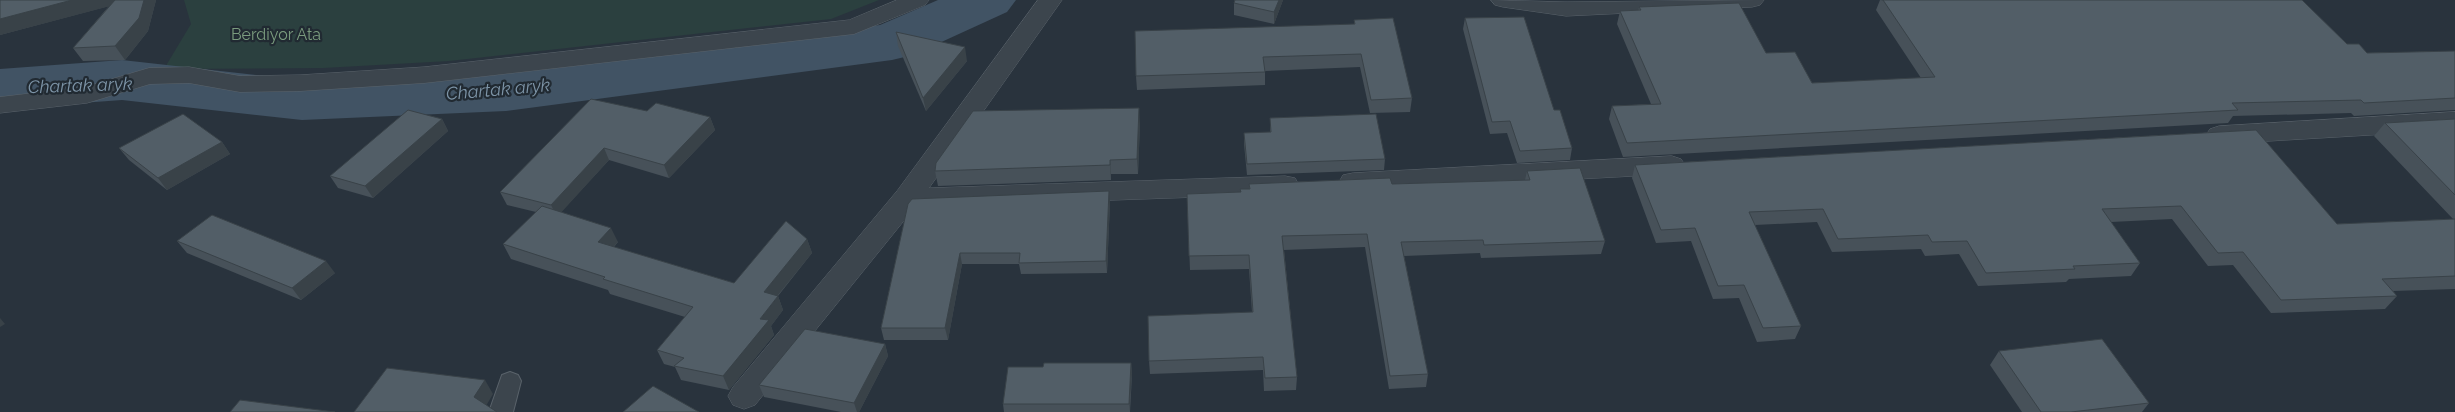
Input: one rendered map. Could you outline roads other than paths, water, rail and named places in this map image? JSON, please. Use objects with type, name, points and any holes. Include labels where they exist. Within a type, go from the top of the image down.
[{"type":"street","points":[[0,105],[87,95],[149,76],[189,75],[240,84],[300,83],[424,75],[854,26],[917,0]]},
{"type":"street","points":[[744,396],[907,198],[1050,0]]},
{"type":"street","points":[[1503,0],[1566,9],[1752,0]]},
{"type":"street","points":[[2200,136],[2455,121]]},
{"type":"street","points":[[907,198],[1319,184],[1693,164]]},
{"type":"lane","points":[[501,412],[510,381]]},
{"type":"waterway","name":"Chartak aryk","points":[[0,89],[122,80],[302,100],[506,91],[892,42],[987,0]]},
{"type":"park label","name":"Berdiyor Ata","points":[[276,34]]}]
